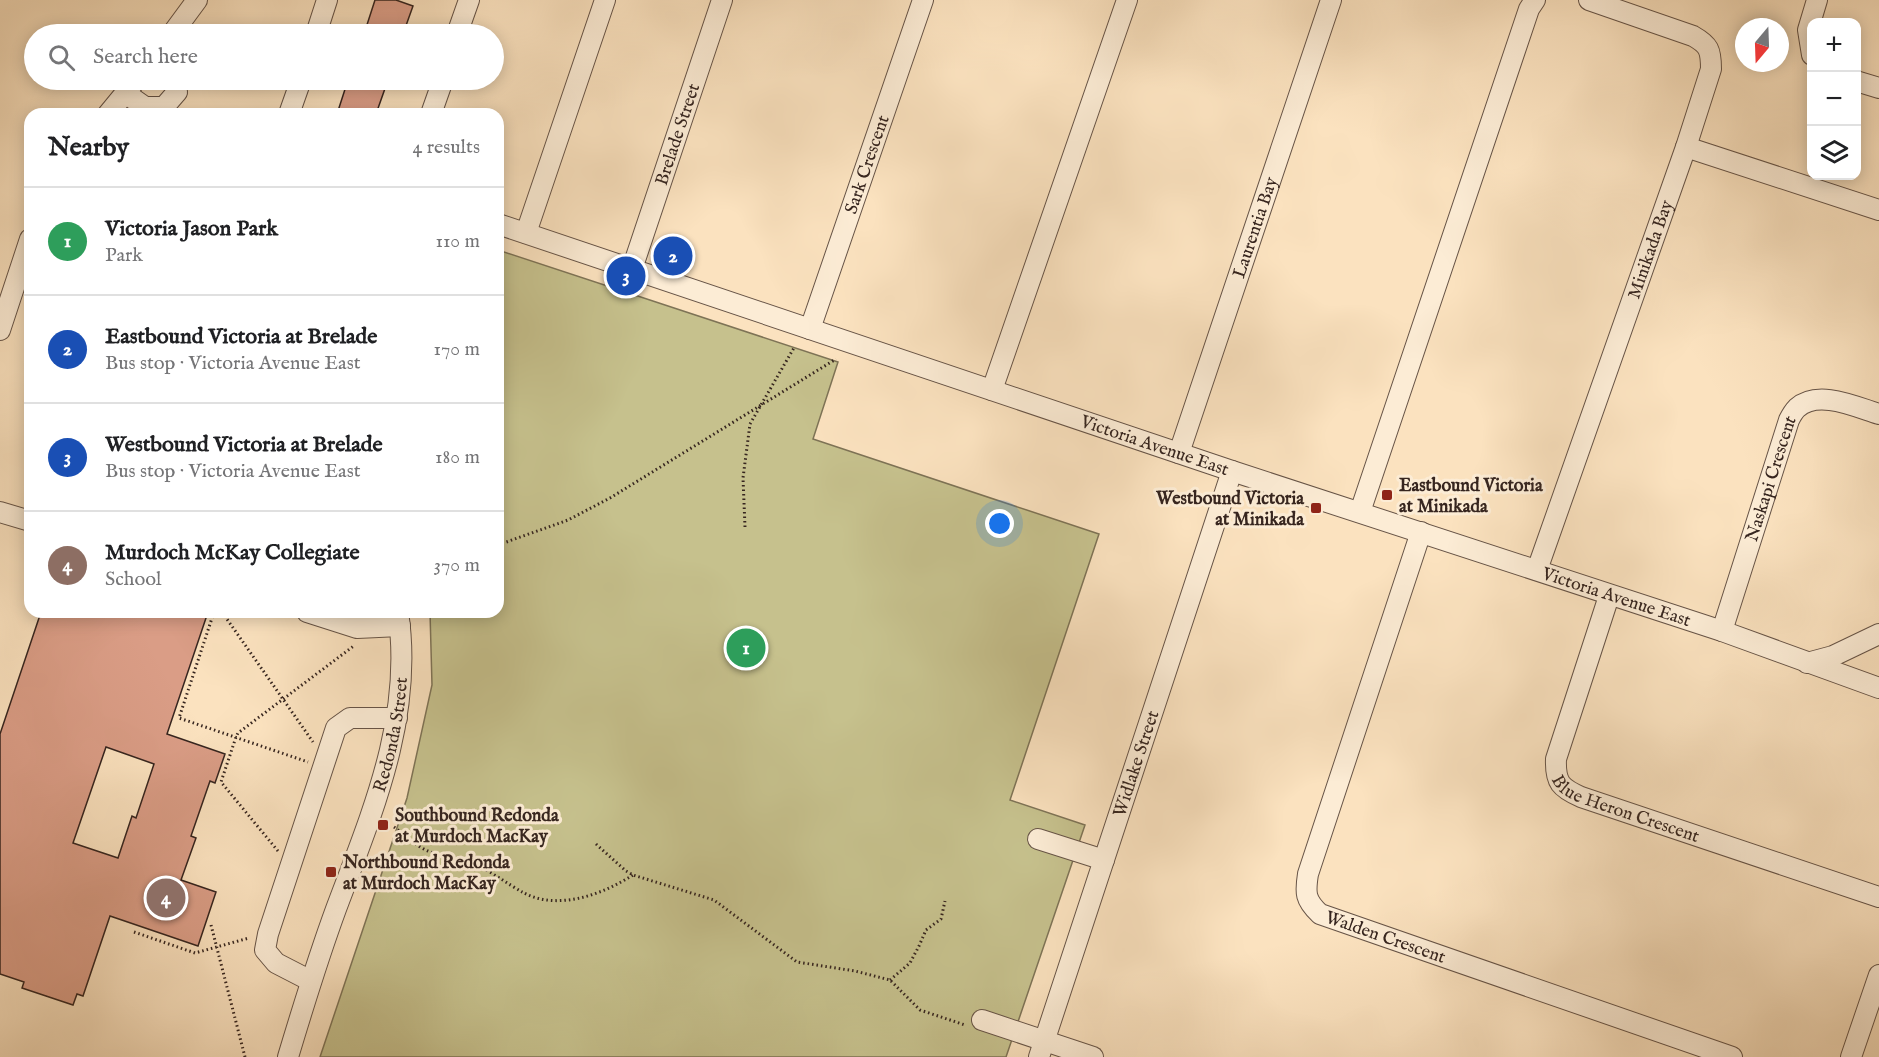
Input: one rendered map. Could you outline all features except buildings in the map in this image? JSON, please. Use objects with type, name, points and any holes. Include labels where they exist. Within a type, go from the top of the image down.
[{"type":"street","points":[[179,24],[197,0]]},
{"type":"street","points":[[319,24],[327,0]]},
{"type":"street","points":[[460,24],[468,0]]},
{"type":"street","points":[[526,233],[604,0]]},
{"type":"street","name":"Brelade Street","points":[[632,269],[722,0]]},
{"type":"street","name":"Sark Crescent","points":[[810,329],[923,0]]},
{"type":"street","points":[[992,390],[1126,0]]},
{"type":"street","name":"Laurentia Bay","points":[[1179,453],[1331,0]]},
{"type":"street","points":[[1360,512],[1528,9],[1535,0]]},
{"type":"street","name":"Minikada Bay","points":[[1537,570],[1686,147],[1710,69],[1711,58],[1707,44],[1693,36],[1589,0]]},
{"type":"street","points":[[1812,18],[1817,0]]},
{"type":"street","points":[[1861,82],[1879,88]]},
{"type":"street","points":[[113,108],[127,90]]},
{"type":"street","points":[[133,90],[145,107],[164,107],[176,90]]},
{"type":"street","points":[[291,108],[297,90]]},
{"type":"street","points":[[433,108],[439,90]]},
{"type":"street","points":[[1686,147],[1879,210]]},
{"type":"street","name":"Victoria Avenue East","points":[[504,226],[1232,471],[1722,632],[1879,687]]},
{"type":"street","points":[[0,330],[24,257]]},
{"type":"street","name":"Naskapi Crescent","points":[[1722,632],[1789,420],[1797,408],[1810,401],[1827,400],[1879,414]]},
{"type":"street","name":"Widlake Street","points":[[1042,1049],[1232,471]]},
{"type":"street","points":[[0,512],[24,519]]},
{"type":"street","name":"Walden Crescent","points":[[1421,532],[1308,874],[1306,890],[1310,904],[1320,914],[1732,1057]]},
{"type":"street","name":"Blue Heron Crescent","points":[[1609,596],[1556,759],[1555,773],[1564,789],[1581,797],[1879,897]]},
{"type":"street","points":[[326,618],[357,628],[399,619]]},
{"type":"street","name":"Redonda Street","points":[[288,1057],[311,981],[379,793],[390,755],[397,718],[401,672],[399,619]]},
{"type":"street","points":[[1807,663],[1833,656],[1879,633]]},
{"type":"street","points":[[311,981],[276,963],[265,950],[268,934],[336,728],[350,718],[397,718]]},
{"type":"street","points":[[1038,839],[1104,860]]},
{"type":"street","points":[[1851,1057],[1879,975]]},
{"type":"street","points":[[977,1024],[1042,1049],[1093,1057]]},
{"type":"path","points":[[745,527],[743,478],[750,424],[795,346]]},
{"type":"path","points":[[504,544],[567,520],[610,498],[836,358]]},
{"type":"path","points":[[212,618],[179,718],[324,767]]},
{"type":"path","points":[[226,618],[315,744]]},
{"type":"path","points":[[278,851],[221,782],[236,737],[238,733],[363,638]]},
{"type":"path","points":[[394,827],[425,850],[473,863],[528,895],[554,900],[580,899],[616,886],[633,875]]},
{"type":"path","points":[[596,844],[633,875],[714,900],[797,962],[855,971],[890,980],[920,1010],[977,1024]]},
{"type":"path","points":[[890,980],[910,963],[926,930],[941,919],[945,901]]},
{"type":"path","points":[[211,925],[245,1057]]},
{"type":"path","points":[[134,932],[195,952],[249,938]]},
{"type":"shaded area","points":[[504,252],[838,362],[813,439],[1099,534],[1010,800],[1085,825],[1006,1057],[320,1057],[407,798],[432,685],[430,618],[504,618]]},
{"type":"place","name":"Eastbound Victoria at Brelade","points":[[673,256]]},
{"type":"place","name":"Westbound Victoria at Brelade","points":[[626,276]]},
{"type":"place","name":"Eastbound Victoria at Minikada","points":[[1387,495]]},
{"type":"place","name":"Westbound Victoria at Minikada","points":[[1316,508]]},
{"type":"place","name":"Victoria Jason Park","points":[[746,648]]},
{"type":"place","name":"Southbound Redonda at Murdoch MacKay","points":[[383,825]]},
{"type":"place","name":"Northbound Redonda at Murdoch MacKay","points":[[331,872]]},
{"type":"place","name":"Murdoch McKay Collegiate","points":[[166,898]]}]
